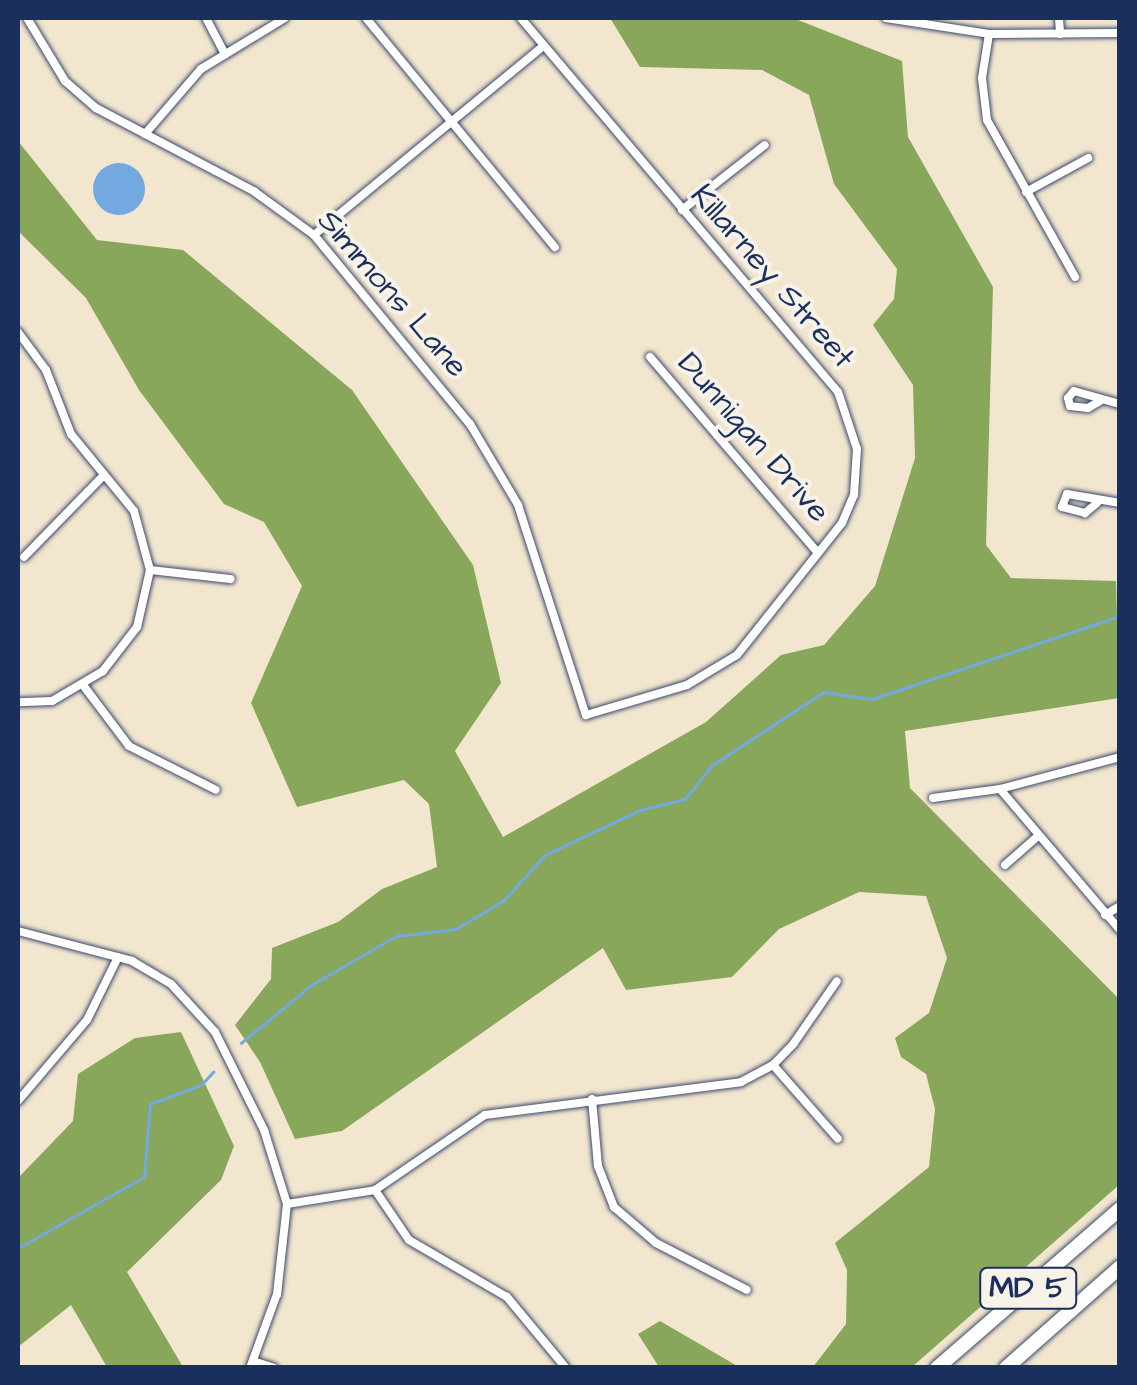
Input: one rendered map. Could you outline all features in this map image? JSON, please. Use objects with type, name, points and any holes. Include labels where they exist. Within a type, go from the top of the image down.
[{"type":"highway","name":"MD 5","points":[[937,1368],[1120,1209]]},
{"type":"highway","name":"MD 5","points":[[1006,1368],[1120,1266]]},
{"type":"street","name":"Simmons Lane","points":[[26,18],[65,80],[96,108],[255,192],[314,235],[489,450],[518,505],[586,715]]},
{"type":"street","points":[[206,18],[225,54]]},
{"type":"street","points":[[144,134],[176,92],[225,54],[285,18]]},
{"type":"street","points":[[366,18],[555,247]]},
{"type":"street","name":"Killarney Street","points":[[521,18],[849,411],[858,459],[854,495],[818,553],[736,654],[687,685],[586,715]]},
{"type":"street","points":[[886,18],[990,34],[1120,33]]},
{"type":"street","points":[[1059,18],[1060,34]]},
{"type":"street","points":[[990,34],[982,78],[987,120],[1075,277]]},
{"type":"street","points":[[314,235],[543,46]]},
{"type":"street","points":[[682,210],[765,144]]},
{"type":"street","points":[[1026,192],[1088,158]]},
{"type":"street","points":[[18,332],[46,370],[72,434],[134,511],[150,570],[130,638],[83,685],[52,701],[18,702]]},
{"type":"street","name":"Dunnigan Drive","points":[[650,357],[818,553]]},
{"type":"street","points":[[1100,401],[1120,404]]},
{"type":"street","points":[[24,556],[103,476]]},
{"type":"street","points":[[1098,503],[1120,503]]},
{"type":"street","points":[[150,570],[230,580]]},
{"type":"street","points":[[83,685],[129,746],[216,790]]},
{"type":"street","points":[[933,798],[1000,789],[1120,757]]},
{"type":"street","points":[[1000,789],[1120,930]]},
{"type":"street","points":[[1004,865],[1038,836]]},
{"type":"street","points":[[1105,915],[1120,906]]},
{"type":"street","points":[[18,931],[118,957],[171,984],[215,1032],[264,1130],[287,1204],[277,1294],[252,1364],[274,1368]]},
{"type":"street","points":[[18,1101],[87,1020],[118,957]]},
{"type":"street","points":[[287,1204],[374,1190],[486,1114],[592,1098],[694,1092],[741,1082],[773,1065],[837,981]]},
{"type":"street","points":[[773,1065],[838,1139]]},
{"type":"street","points":[[592,1098],[598,1166],[614,1208],[656,1242],[747,1290]]},
{"type":"street","points":[[374,1190],[408,1240],[507,1297],[566,1368]]},
{"type":"green space","points":[[610,18],[793,18],[902,61],[908,137],[993,287],[986,545],[1011,578],[1116,581],[1119,698],[905,731],[910,788],[1120,1000],[1119,1185],[912,1367],[813,1367],[846,1324],[847,1270],[835,1243],[929,1167],[935,1109],[926,1074],[901,1057],[895,1038],[929,1013],[947,958],[926,896],[859,892],[779,929],[732,977],[626,990],[603,948],[342,1131],[295,1139],[260,1062],[235,1025],[271,979],[272,948],[338,922],[382,889],[437,867],[429,804],[404,780],[297,807],[251,703],[302,586],[264,522],[224,504],[139,390],[86,298],[18,231],[18,141],[97,240],[183,250],[352,390],[473,565],[501,683],[455,751],[503,837],[706,722],[781,655],[824,645],[875,586],[915,458],[913,385],[873,325],[894,299],[897,269],[834,184],[809,95],[762,70],[640,67]]},
{"type":"green space","points":[[181,1032],[234,1146],[221,1180],[127,1272],[183,1367],[107,1367],[71,1305],[18,1347],[18,1178],[73,1121],[78,1074],[135,1038]]},
{"type":"green space","points":[[660,1321],[739,1367],[659,1367],[638,1334]]},
{"type":"water","points":[[119,163],[137,171],[145,189],[137,207],[119,215],[101,207],[93,189],[101,171]]},
{"type":"waterway","points":[[241,1043],[311,985],[396,936],[456,929],[503,901],[545,855],[640,810],[685,799],[712,765],[824,692],[872,699],[1120,616]]},
{"type":"waterway","points":[[18,1248],[144,1177],[150,1104],[201,1085],[213,1072]]}]
